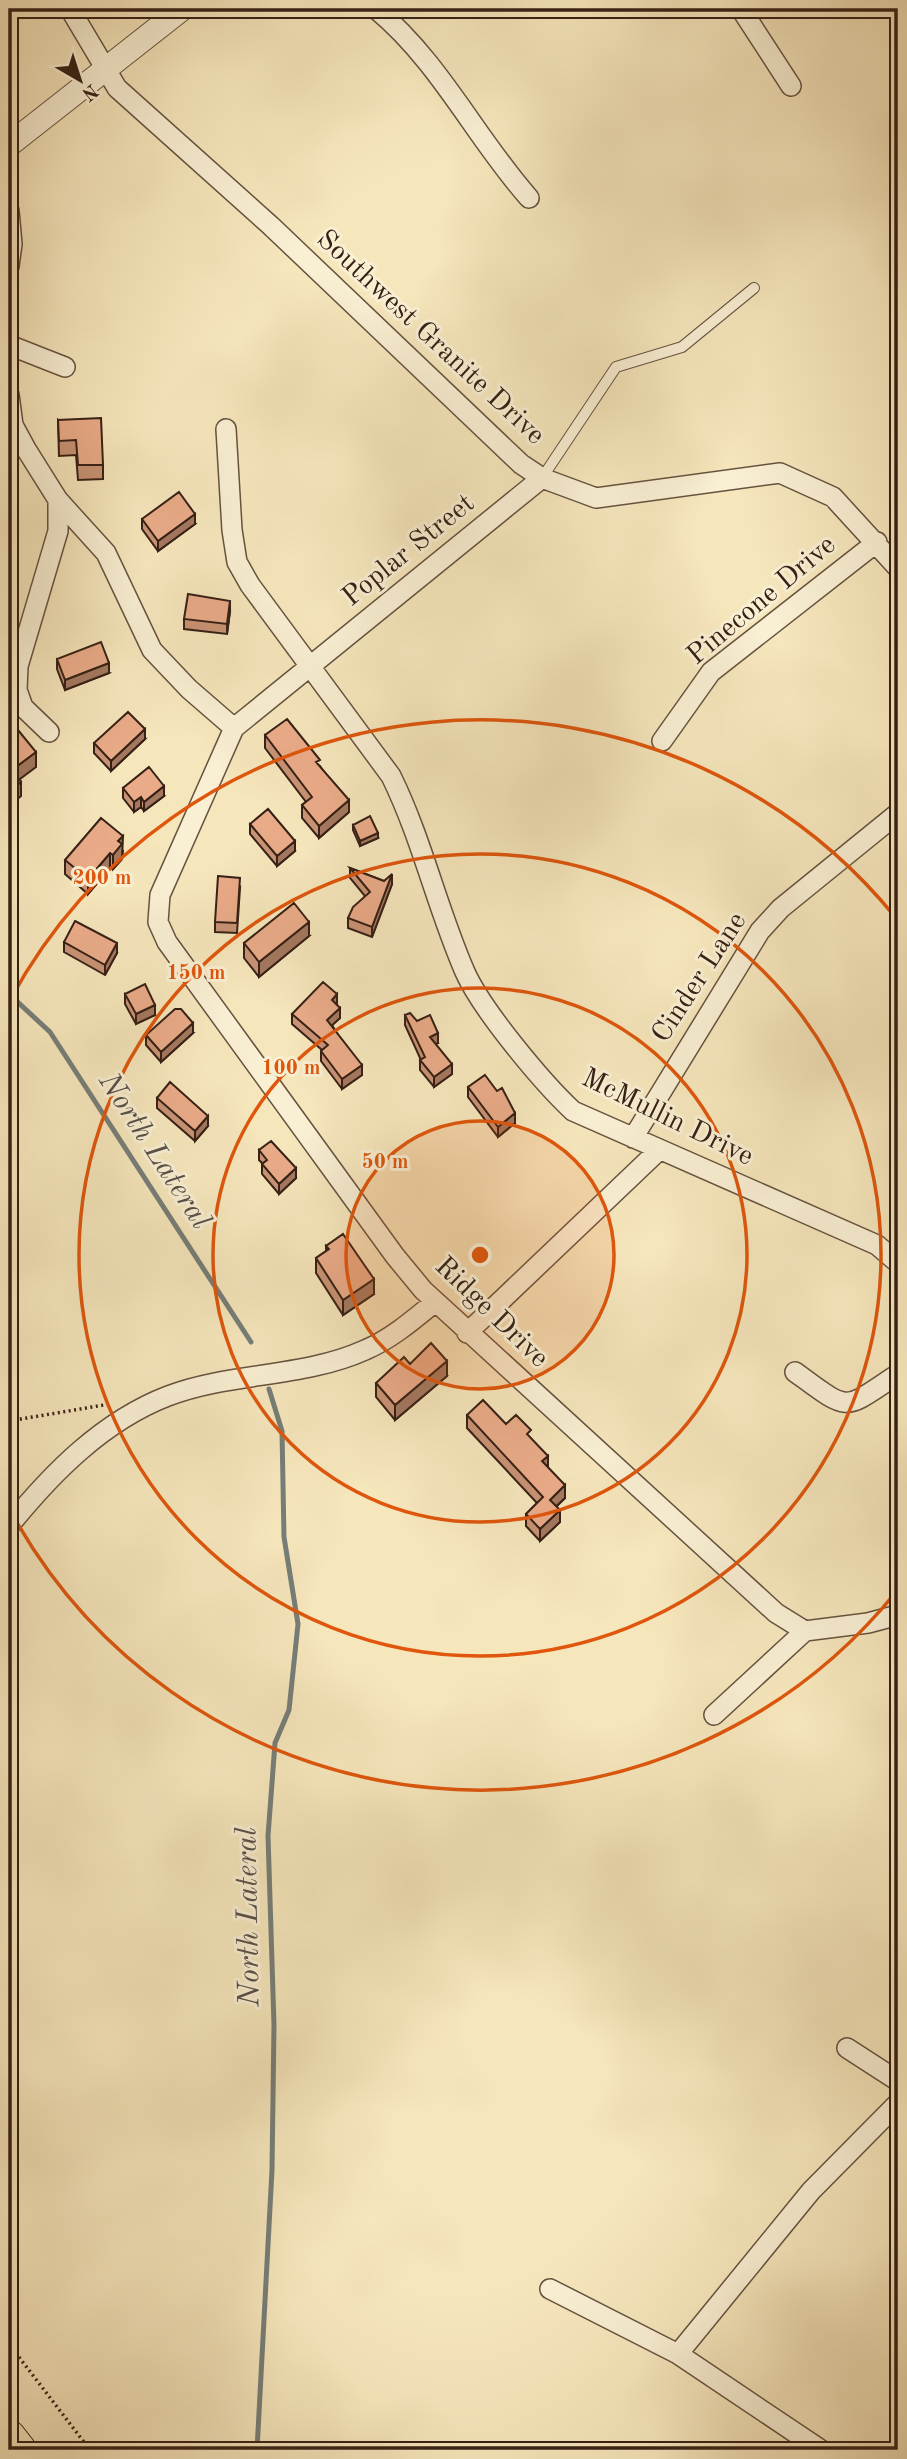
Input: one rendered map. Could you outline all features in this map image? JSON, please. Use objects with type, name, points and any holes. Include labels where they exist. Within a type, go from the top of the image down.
[{"type":"highway","points":[[9,2436],[20,2450]]},
{"type":"street","name":"Southwest Granite Drive","points":[[70,9],[117,88],[271,226],[522,464],[542,478],[596,498],[780,473],[833,497],[898,568]]},
{"type":"street","points":[[9,145],[182,9]]},
{"type":"street","points":[[376,9],[422,53],[454,94],[502,168],[529,198]]},
{"type":"street","points":[[741,9],[791,86]]},
{"type":"street","points":[[9,211],[12,244],[9,266]]},
{"type":"street","points":[[9,345],[65,367]]},
{"type":"street","points":[[9,395],[13,425],[58,500],[106,553],[152,650],[188,689],[234,728]]},
{"type":"street","name":"McMullin Drive","points":[[226,429],[237,562],[250,585],[391,776],[406,806],[466,974],[549,1088],[573,1111],[658,1151],[877,1245],[898,1263]]},
{"type":"street","name":"Poplar Street","points":[[311,667],[542,478]]},
{"type":"street","points":[[49,732],[23,707],[17,690],[17,678],[18,666],[58,531],[58,500]]},
{"type":"street","name":"Pinecone Drive","points":[[662,741],[712,672],[877,542]]},
{"type":"street","name":"Ridge Drive","points":[[311,667],[234,728],[160,895],[158,922],[167,942],[387,1245],[435,1302],[776,1613],[805,1631]]},
{"type":"street","name":"Cinder Lane","points":[[633,1138],[760,931],[781,908],[898,813]]},
{"type":"street","points":[[467,1333],[658,1151]]},
{"type":"street","points":[[9,1526],[42,1485],[91,1441],[139,1409],[169,1396],[214,1383],[316,1366],[365,1350],[394,1335],[435,1302]]},
{"type":"street","points":[[795,1372],[832,1399],[844,1404],[854,1402],[898,1374]]},
{"type":"street","points":[[714,1715],[805,1631],[868,1623],[898,1615]]},
{"type":"street","points":[[847,2048],[898,2081]]},
{"type":"street","points":[[678,2354],[811,2191],[898,2103]]},
{"type":"street","points":[[550,2289],[678,2354],[821,2450]]},
{"type":"lane","points":[[542,478],[616,367],[682,347],[754,288]]},
{"type":"path","points":[[9,1421],[117,1403],[139,1409]]},
{"type":"path","points":[[9,2344],[90,2450]]},
{"type":"building","points":[[101,418],[103,465],[78,465],[76,440],[59,441],[58,420]]},
{"type":"building","points":[[179,492],[195,514],[158,541],[142,519]]},
{"type":"building","points":[[188,594],[230,601],[227,624],[184,619]]},
{"type":"building","points":[[101,642],[109,663],[65,680],[57,659]]},
{"type":"building","points":[[128,712],[145,729],[111,761],[94,743]]},
{"type":"building","points":[[287,719],[320,760],[316,762],[349,800],[319,826],[302,805],[312,797],[265,735]]},
{"type":"building","points":[[18,730],[36,752],[12,770],[21,782],[9,791],[9,737]]},
{"type":"building","points":[[149,767],[164,786],[144,802],[141,797],[134,802],[123,788]]},
{"type":"building","points":[[268,809],[295,841],[277,856],[250,824]]},
{"type":"building","points":[[370,816],[378,833],[360,841],[353,825]]},
{"type":"building","points":[[101,818],[123,836],[118,841],[122,844],[113,855],[110,853],[88,879],[65,860]]},
{"type":"building","points":[[350,868],[384,881],[392,874],[372,927],[348,918],[353,907],[370,892]]},
{"type":"building","points":[[218,876],[240,878],[237,923],[215,922]]},
{"type":"building","points":[[294,903],[309,922],[259,962],[244,943]]},
{"type":"building","points":[[75,921],[117,943],[105,965],[64,942]]},
{"type":"building","points":[[323,982],[337,994],[332,1000],[340,1008],[327,1020],[362,1065],[342,1079],[321,1051],[328,1045],[292,1014]]},
{"type":"building","points":[[145,984],[155,1005],[136,1014],[125,994]]},
{"type":"building","points":[[175,1009],[181,1009],[193,1023],[161,1052],[146,1035]]},
{"type":"building","points":[[410,1013],[417,1021],[430,1015],[438,1033],[430,1037],[452,1064],[434,1077],[420,1060],[425,1057],[405,1015]]},
{"type":"building","points":[[485,1075],[497,1091],[502,1088],[515,1113],[498,1127],[468,1087]]},
{"type":"building","points":[[170,1082],[208,1116],[195,1131],[157,1098]]},
{"type":"building","points":[[271,1141],[296,1168],[279,1184],[262,1164],[267,1160],[259,1150]]},
{"type":"building","points":[[343,1234],[374,1279],[343,1300],[316,1258],[329,1249],[326,1246]]},
{"type":"building","points":[[431,1343],[447,1361],[395,1405],[376,1383],[404,1357],[410,1364]]},
{"type":"building","points":[[483,1400],[506,1424],[516,1415],[531,1430],[527,1434],[548,1456],[542,1461],[565,1485],[550,1500],[560,1510],[540,1529],[526,1514],[543,1497],[467,1415]]},
{"type":"waterway","name":"North Lateral","points":[[9,994],[50,1032],[251,1342]]},
{"type":"waterway","name":"North Lateral","points":[[257,2450],[272,2170],[274,2025],[268,1836],[275,1743],[289,1710],[298,1624],[284,1537],[282,1431],[269,1389]]}]
